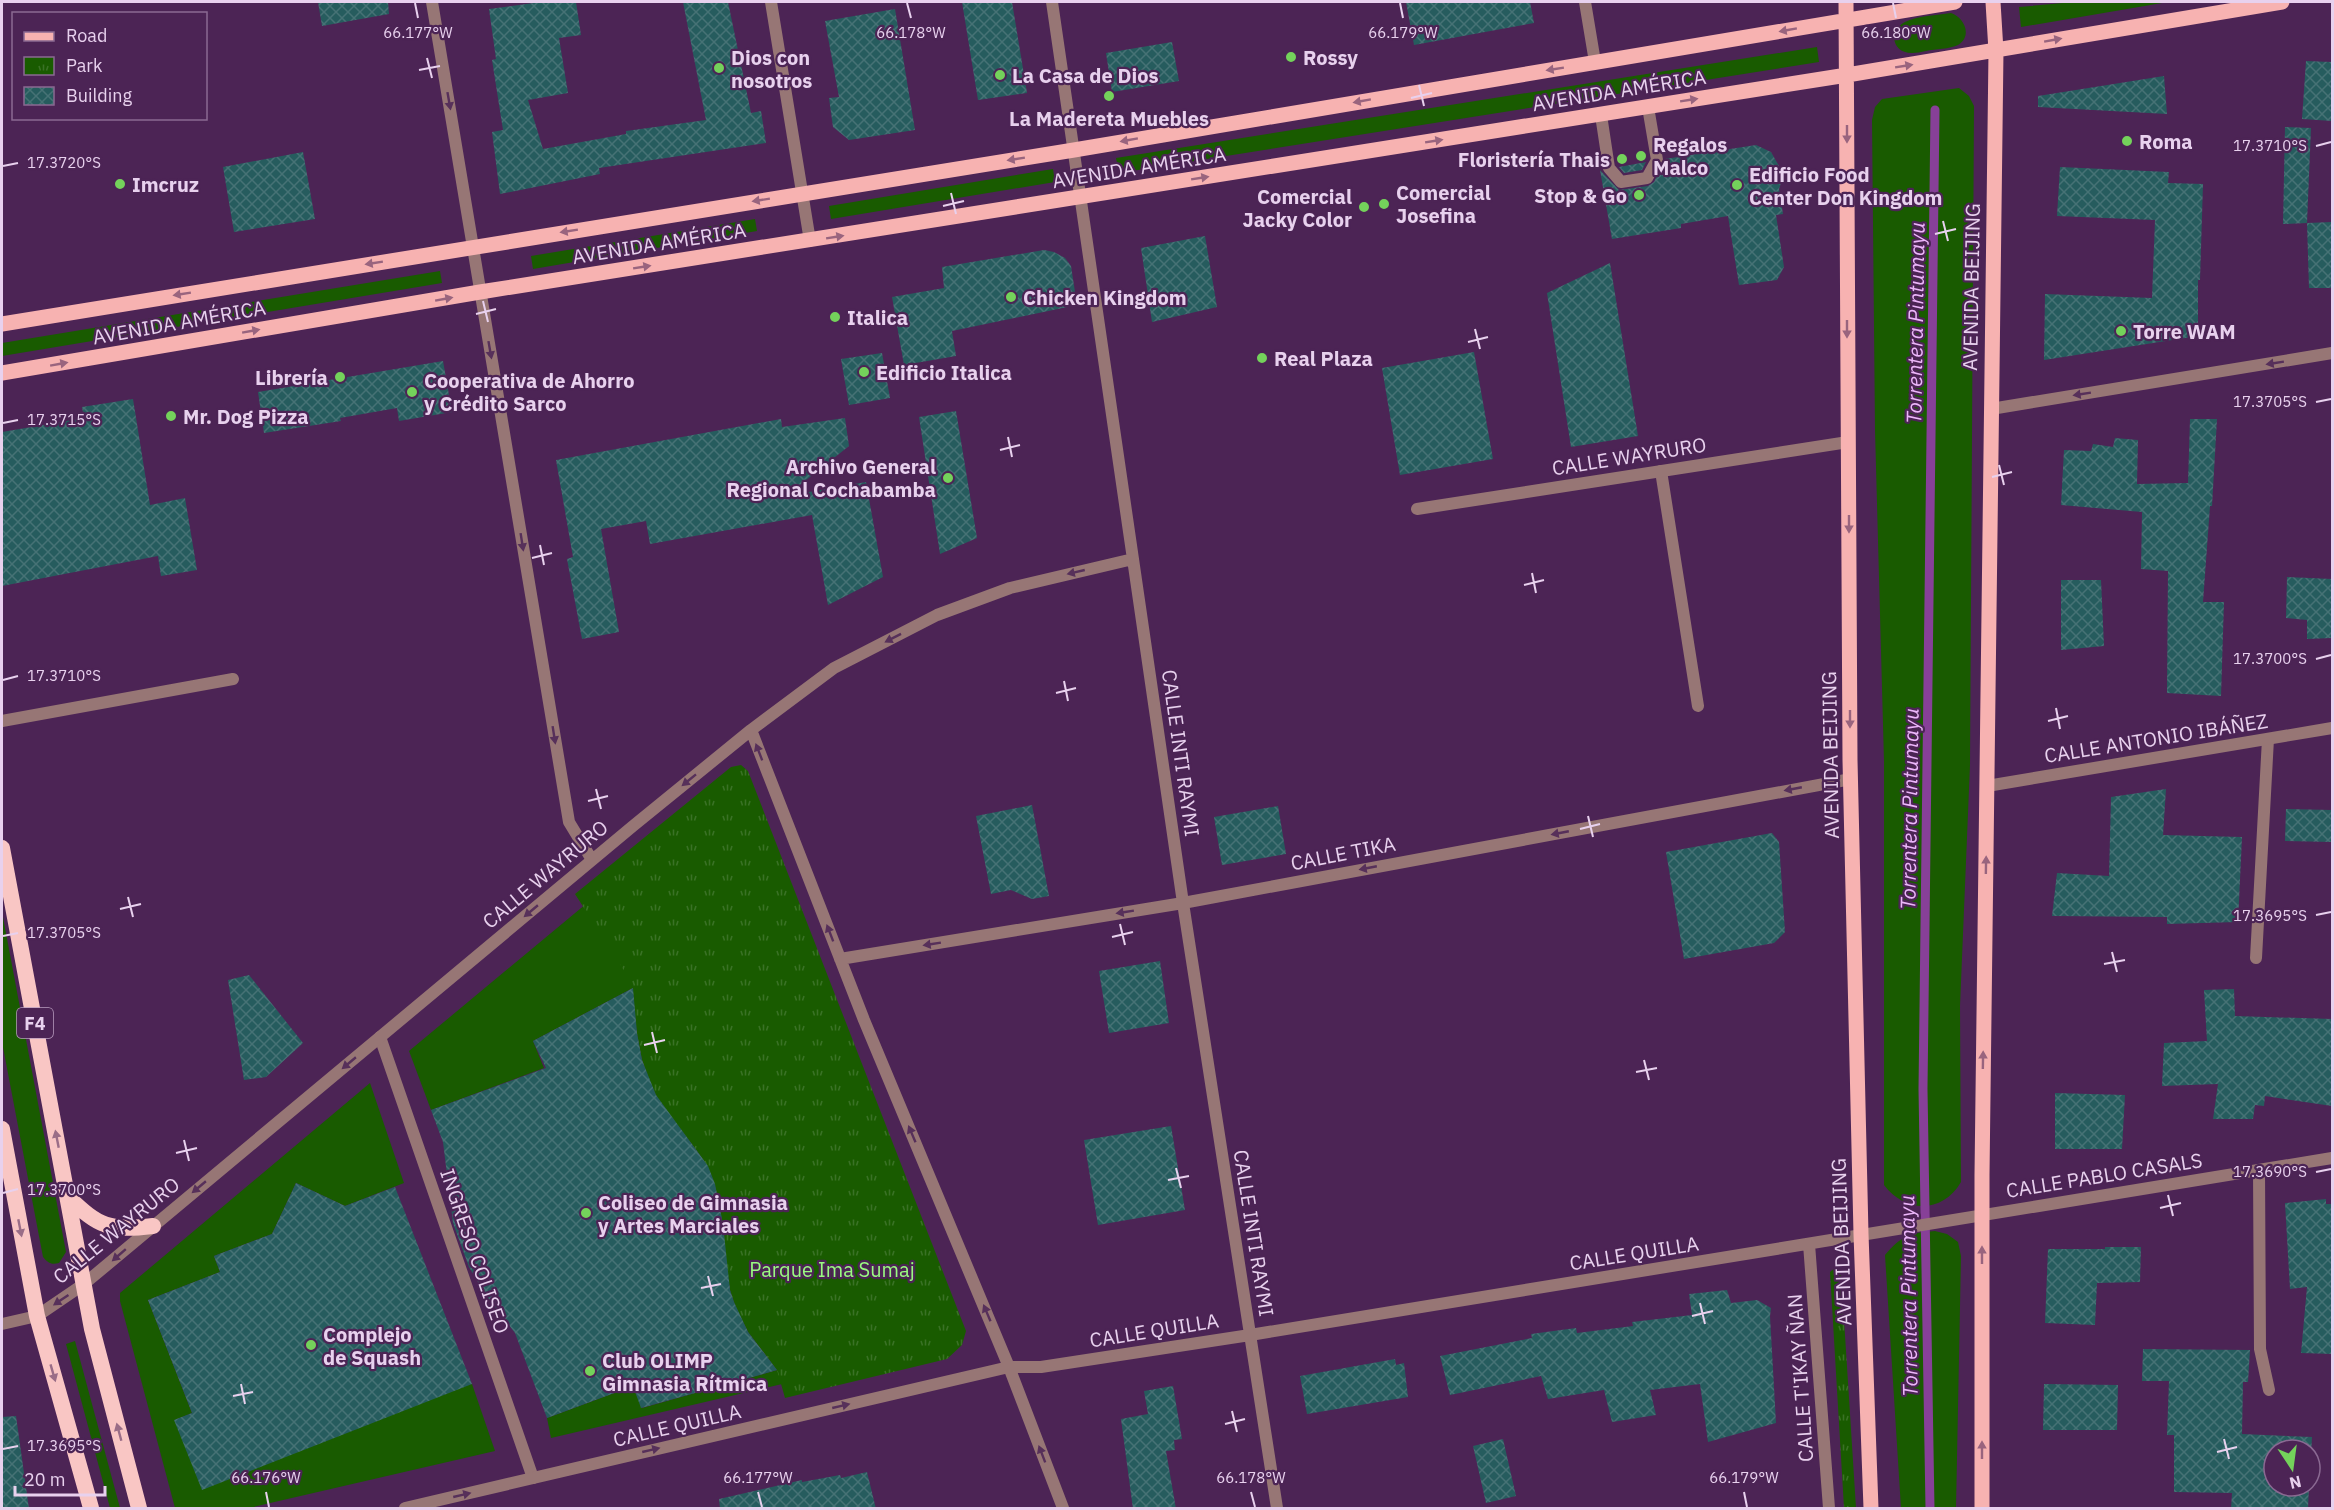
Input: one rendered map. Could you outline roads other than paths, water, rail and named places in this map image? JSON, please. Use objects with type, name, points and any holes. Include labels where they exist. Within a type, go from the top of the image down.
[{"type":"highway","name":"F4","points":[[2,848],[92,1329],[139,1509]]},
{"type":"highway","points":[[2,1129],[37,1316],[91,1509]]},
{"type":"highway","points":[[68,1197],[88,1216],[104,1226],[126,1229],[153,1226]]},
{"type":"main road","name":"AVENIDA BEIJING","points":[[1846,2],[1851,778],[1861,1234],[1871,1509]]},
{"type":"main road","name":"AVENIDA AMÉRICA","points":[[2,324],[1074,150],[1955,2]]},
{"type":"main road","name":"AVENIDA BEIJING","points":[[1982,1509],[1986,786],[1996,51],[1993,2]]},
{"type":"main road","name":"AVENIDA AMÉRICA","points":[[2,373],[480,292],[1601,115],[2282,2]]},
{"type":"street","points":[[432,2],[569,822],[592,860]]},
{"type":"street","points":[[771,2],[810,241]]},
{"type":"street","name":"CALLE INTI RAYMI","points":[[1052,2],[1183,903],[1277,1509]]},
{"type":"street","points":[[1585,2],[1595,62]]},
{"type":"street","points":[[1601,115],[1609,168],[1621,182],[1638,180],[1647,178],[1657,160],[1648,107]]},
{"type":"street","points":[[1991,409],[2332,353]]},
{"type":"street","name":"CALLE WAYRURO","points":[[1417,509],[1848,442]]},
{"type":"street","points":[[1661,471],[1698,706]]},
{"type":"street","name":"CALLE WAYRURO","points":[[37,1316],[84,1284],[592,860],[751,730],[834,668],[937,615],[1010,588],[1133,559]]},
{"type":"street","points":[[2,721],[232,679]]},
{"type":"street","name":"CALLE ANTONIO IBÁÑEZ","points":[[1986,786],[2332,729]]},
{"type":"street","points":[[751,730],[840,959],[1010,1367],[1063,1509]]},
{"type":"street","points":[[2256,958],[2268,739]]},
{"type":"street","name":"CALLE TIKA","points":[[840,959],[1183,903],[1851,778]]},
{"type":"street","name":"INGRESO COLISEO","points":[[380,1037],[533,1478]]},
{"type":"street","name":"CALLE PABLO CASALS","points":[[1917,1225],[2332,1158]]},
{"type":"street","points":[[2259,1170],[2260,1349],[2269,1390]]},
{"type":"street","name":"CALLE QUILLA","points":[[405,1509],[1010,1367],[1041,1367],[1250,1335],[1917,1225]]},
{"type":"street","name":"CALLE T'IKAY ÑAN","points":[[1809,1244],[1829,1509]]},
{"type":"street","points":[[2,1324],[37,1316]]},
{"type":"waterway","name":"Torrentera Pintumayu","points":[[1930,1508],[1923,1089],[1935,110]]},
{"type":"place","name":"Rossy","points":[[1291,57]]},
{"type":"place","name":"Dios con nosotros","points":[[719,68]]},
{"type":"place","name":"La Casa de Dios","points":[[1000,75]]},
{"type":"place","name":"La Madereta Muebles","points":[[1109,96]]},
{"type":"place","name":"Roma","points":[[2127,141]]},
{"type":"place","name":"Regalos Malco","points":[[1641,156]]},
{"type":"place","name":"Floristería Thais","points":[[1622,159]]},
{"type":"place","name":"Imcruz","points":[[120,184]]},
{"type":"place","name":"Edificio Food Center Don Kingdom","points":[[1737,185]]},
{"type":"place","name":"Stop & Go","points":[[1639,195]]},
{"type":"place","name":"Comercial Josefina","points":[[1384,204]]},
{"type":"place","name":"Comercial Jacky Color","points":[[1364,207]]},
{"type":"place","name":"Chicken Kingdom","points":[[1011,297]]},
{"type":"place","name":"Italica","points":[[835,317]]},
{"type":"place","name":"Torre WAM","points":[[2121,331]]},
{"type":"place","name":"Real Plaza","points":[[1262,358]]},
{"type":"place","name":"Edificio Italica","points":[[864,372]]},
{"type":"place","name":"Librería","points":[[340,377]]},
{"type":"place","name":"Cooperativa de Ahorro y Crédito Sarco","points":[[412,392]]},
{"type":"place","name":"Mr. Dog Pizza","points":[[171,416]]},
{"type":"place","name":"Archivo General Regional Cochabamba","points":[[948,478]]},
{"type":"place","name":"Coliseo de Gimnasia y Artes Marciales","points":[[586,1213]]},
{"type":"place","name":"Complejo de Squash","points":[[311,1345]]},
{"type":"place","name":"Club OLIMP Gimnasia Rítmica","points":[[590,1371]]},
{"type":"park label","name":"Parque Ima Sumaj","points":[[832,1269]]}]
